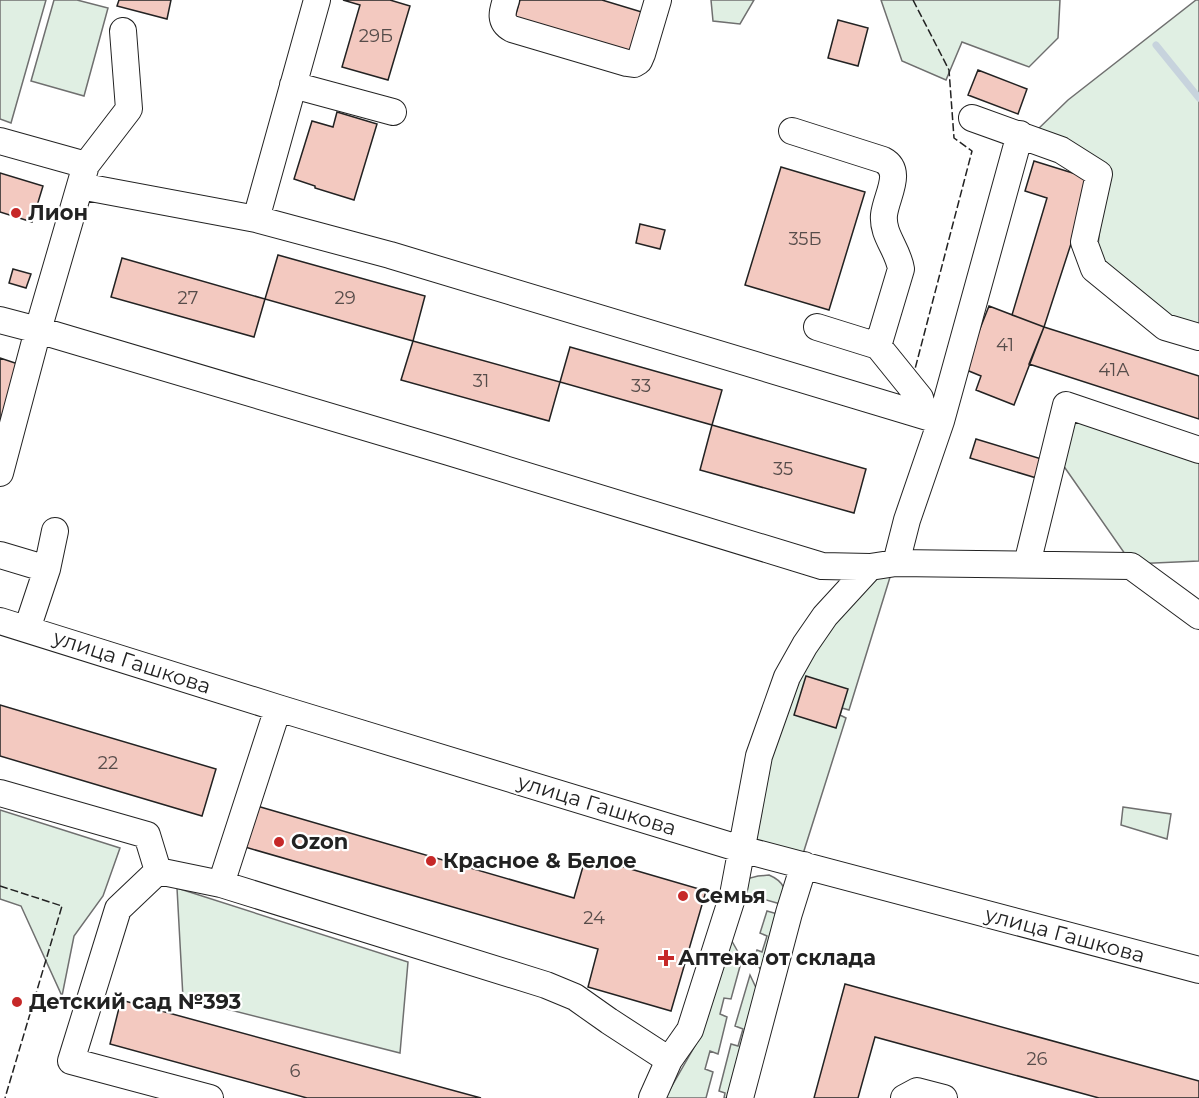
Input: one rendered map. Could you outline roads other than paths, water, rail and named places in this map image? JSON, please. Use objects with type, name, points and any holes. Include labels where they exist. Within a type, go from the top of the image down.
[{"type":"street","points":[[256,219],[317,0]]},
{"type":"street","points":[[506,0],[502,11],[502,21],[505,26],[633,64],[639,61],[642,54],[658,0]]},
{"type":"street","points":[[0,474],[38,330],[83,175],[129,110],[123,31]]},
{"type":"street","points":[[293,85],[393,112]]},
{"type":"street","points":[[972,118],[1061,150],[1099,174],[1084,242],[1094,270],[1165,327],[1199,338]]},
{"type":"street","points":[[792,132],[883,159],[890,163],[894,172],[884,218],[888,237],[900,261],[900,269],[878,346]]},
{"type":"street","points":[[896,563],[929,418],[1020,134]]},
{"type":"street","points":[[0,141],[83,175],[390,255],[929,418]]},
{"type":"street","points":[[0,320],[449,452],[822,566],[870,567],[896,563],[1131,566],[1199,616]]},
{"type":"street","points":[[817,327],[878,346],[920,398],[929,418]]},
{"type":"street","points":[[1027,564],[1066,405],[1199,450]]},
{"type":"street","points":[[27,629],[47,569],[55,531]]},
{"type":"street","points":[[0,555],[47,569]]},
{"type":"street","points":[[652,1098],[669,1059],[690,1030],[733,895],[759,756],[787,677],[825,616],[870,567]]},
{"type":"street","name":"улица Гашкова","points":[[0,621],[741,849],[1199,970]]},
{"type":"street","points":[[221,884],[278,708]]},
{"type":"street","points":[[0,793],[147,836],[158,871]]},
{"type":"street","points":[[740,1098],[804,865]]},
{"type":"street","points":[[158,871],[221,884],[556,989],[575,997],[669,1059]]},
{"type":"street","points":[[158,871],[118,909],[71,1061],[210,1098]]},
{"type":"street","points":[[904,1098],[917,1091],[944,1098]]},
{"type":"waterway","points":[[1156,45],[1199,98]]},
{"type":"place","name":"Лион","points":[[16,213]]},
{"type":"place","name":"Ozon","points":[[279,842]]},
{"type":"place","name":"Красное & Белое","points":[[431,861]]},
{"type":"place","name":"Семья","points":[[683,896]]},
{"type":"place","name":"Аптека от склада","points":[[666,958]]},
{"type":"place","name":"Детский сад №393","points":[[17,1002]]}]
